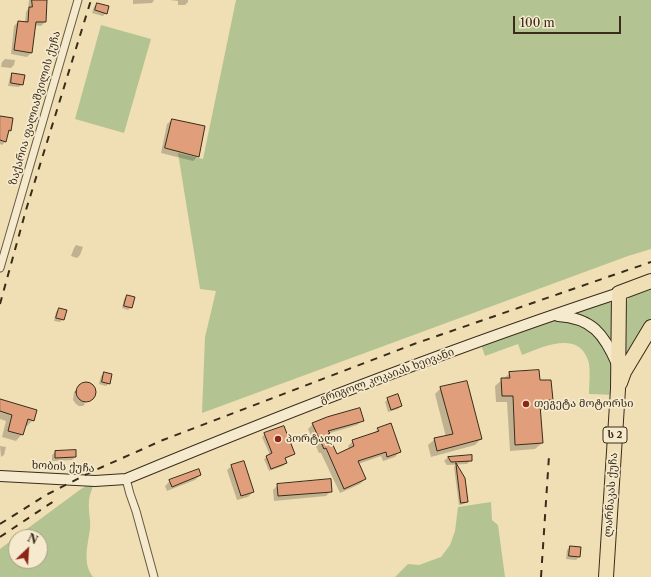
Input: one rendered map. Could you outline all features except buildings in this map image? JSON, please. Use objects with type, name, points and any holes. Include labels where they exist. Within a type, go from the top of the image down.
[{"type":"highway","name":"გრიგოლ კოკაიას ხეივანი","points":[[619,293],[651,281]]},
{"type":"highway","name":"ლარნაკას ქუჩა","points":[[606,577],[618,389],[619,293]]},
{"type":"highway","points":[[618,389],[624,372],[651,327]]},
{"type":"main road","name":"გრიგოლ კოკაიას ხეივანი","points":[[126,478],[322,400],[552,315],[619,293]]},
{"type":"main road","points":[[552,315],[572,317],[595,329],[602,335],[609,346],[618,366]]},
{"type":"main road","name":"ხობის ქუჩა","points":[[0,476],[95,481],[126,478]]},
{"type":"street","name":"ზაქარია ფალიაშვილის ქუჩა","points":[[0,268],[78,0]]},
{"type":"street","points":[[126,478],[154,577]]},
{"type":"green space","points":[[236,0],[651,0],[651,249],[628,256],[202,413],[205,337],[216,291],[200,289],[178,153],[203,159]]},
{"type":"green space","points":[[101,25],[151,39],[124,133],[75,119]]},
{"type":"green space","points":[[651,286],[651,321],[629,356],[626,355],[624,353],[626,303],[630,296]]},
{"type":"green space","points":[[606,301],[610,302],[611,304],[611,341],[605,331],[597,324],[577,313]]},
{"type":"green space","points":[[552,315],[572,317],[609,346],[617,395],[589,394],[589,363],[583,351],[576,345],[559,343],[539,348],[522,355],[518,344],[485,356],[480,342]]},
{"type":"green space","points":[[95,481],[89,499],[90,526],[87,554],[88,566],[93,577],[0,577],[0,549],[8,543],[8,569],[48,569],[48,529],[27,529],[81,489]]},
{"type":"green space","points":[[491,502],[492,520],[498,525],[505,577],[395,577],[408,564],[419,565],[441,557],[450,545],[455,531],[458,507]]},
{"type":"railway","points":[[0,304],[26,210],[91,0]]},
{"type":"railway","points":[[0,524],[46,495],[91,472],[163,440],[414,344],[651,262]]},
{"type":"railway","points":[[541,577],[549,456]]},
{"type":"railway","points":[[0,537],[54,501]]},
{"type":"place","name":"თეგეტა მოტორსი","points":[[526,404]]},
{"type":"place","name":"პორტალი","points":[[278,439]]}]
